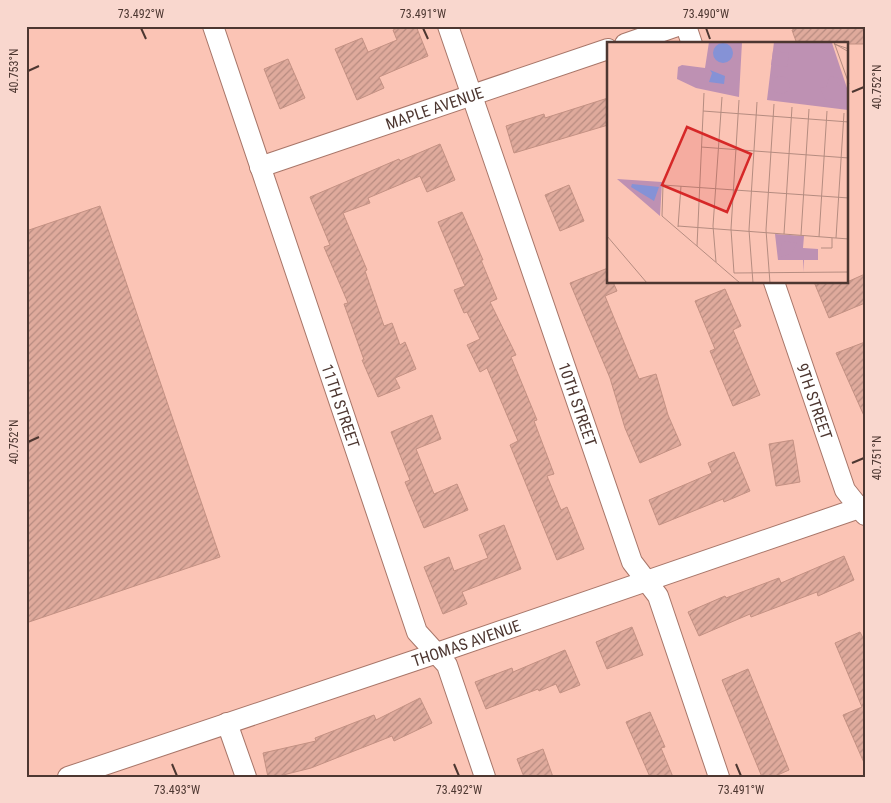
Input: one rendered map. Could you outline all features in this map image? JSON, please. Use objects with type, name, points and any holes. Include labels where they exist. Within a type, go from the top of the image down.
[{"type":"street","name":"11TH STREET","points":[[213,26],[417,632],[448,668],[485,777]]},
{"type":"street","name":"10TH STREET","points":[[448,26],[632,562],[658,596],[719,777]]},
{"type":"street","points":[[631,42],[677,26]]},
{"type":"street","points":[[686,26],[691,42]]},
{"type":"street","name":"MAPLE AVENUE","points":[[260,167],[607,49]]},
{"type":"street","name":"9TH STREET","points":[[775,284],[845,490],[863,510]]},
{"type":"street","name":"THOMAS AVENUE","points":[[68,777],[646,580],[863,510]]},
{"type":"street","points":[[228,723],[246,777]]},
{"type":"building","points":[[402,26],[416,26],[428,56],[379,77],[384,88],[357,100],[335,49],[362,38],[368,52],[397,40],[393,30]]},
{"type":"building","points":[[803,26],[865,26],[865,44],[848,44],[848,42],[796,42],[792,30]]},
{"type":"building","points":[[288,59],[305,98],[280,109],[264,69]]},
{"type":"building","points":[[607,98],[607,125],[514,153],[506,126],[544,114],[545,118]]},
{"type":"building","points":[[440,144],[455,180],[427,192],[420,176],[368,198],[370,203],[343,213],[367,270],[365,271],[384,326],[392,323],[400,345],[405,342],[416,369],[395,378],[400,388],[378,397],[362,360],[364,360],[344,304],[348,303],[324,247],[330,245],[310,197],[399,159],[400,161]]},
{"type":"building","points":[[569,185],[584,221],[560,231],[545,195]]},
{"type":"building","points":[[100,206],[220,557],[26,623],[26,231]]},
{"type":"building","points":[[462,212],[483,260],[481,260],[497,299],[490,302],[516,355],[511,357],[537,420],[534,421],[554,474],[547,476],[561,510],[567,507],[584,549],[557,560],[510,445],[518,441],[487,368],[480,372],[467,345],[480,339],[467,312],[464,313],[454,290],[465,286],[438,222]]},
{"type":"building","points":[[607,268],[607,284],[614,284],[617,291],[605,296],[639,379],[656,374],[668,415],[681,445],[640,463],[625,428],[610,378],[570,283]]},
{"type":"building","points":[[865,274],[865,303],[829,318],[815,284],[848,284],[848,282]]},
{"type":"building","points":[[725,289],[741,326],[733,330],[760,395],[733,406],[710,351],[715,349],[695,301]]},
{"type":"building","points":[[865,342],[865,418],[836,353]]},
{"type":"building","points":[[432,415],[441,439],[416,449],[434,494],[457,484],[468,510],[424,528],[405,482],[410,480],[391,432]]},
{"type":"building","points":[[793,440],[800,482],[776,486],[769,444]]},
{"type":"building","points":[[734,452],[750,491],[724,502],[723,499],[659,525],[649,500],[712,473],[708,463]]},
{"type":"building","points":[[504,525],[521,569],[462,592],[467,604],[443,614],[424,567],[449,557],[454,571],[488,558],[479,535]]},
{"type":"building","points":[[844,556],[854,580],[818,596],[817,592],[751,617],[750,614],[699,636],[688,612],[725,596],[726,598],[779,578],[781,583]]},
{"type":"building","points":[[632,627],[643,655],[607,669],[596,642]]},
{"type":"building","points":[[860,632],[865,642],[865,765],[843,715],[862,707],[835,643]]},
{"type":"building","points":[[565,650],[580,685],[560,693],[556,684],[486,709],[475,682],[512,668],[513,672]]},
{"type":"building","points":[[748,669],[789,770],[773,777],[762,777],[722,680]]},
{"type":"building","points":[[420,698],[432,723],[394,741],[392,736],[311,768],[268,777],[263,753],[316,741],[315,738],[374,715],[376,720]]},
{"type":"building","points":[[650,712],[665,747],[661,748],[673,777],[650,777],[626,722]]},
{"type":"building","points":[[543,749],[553,777],[524,777],[517,759]]}]
